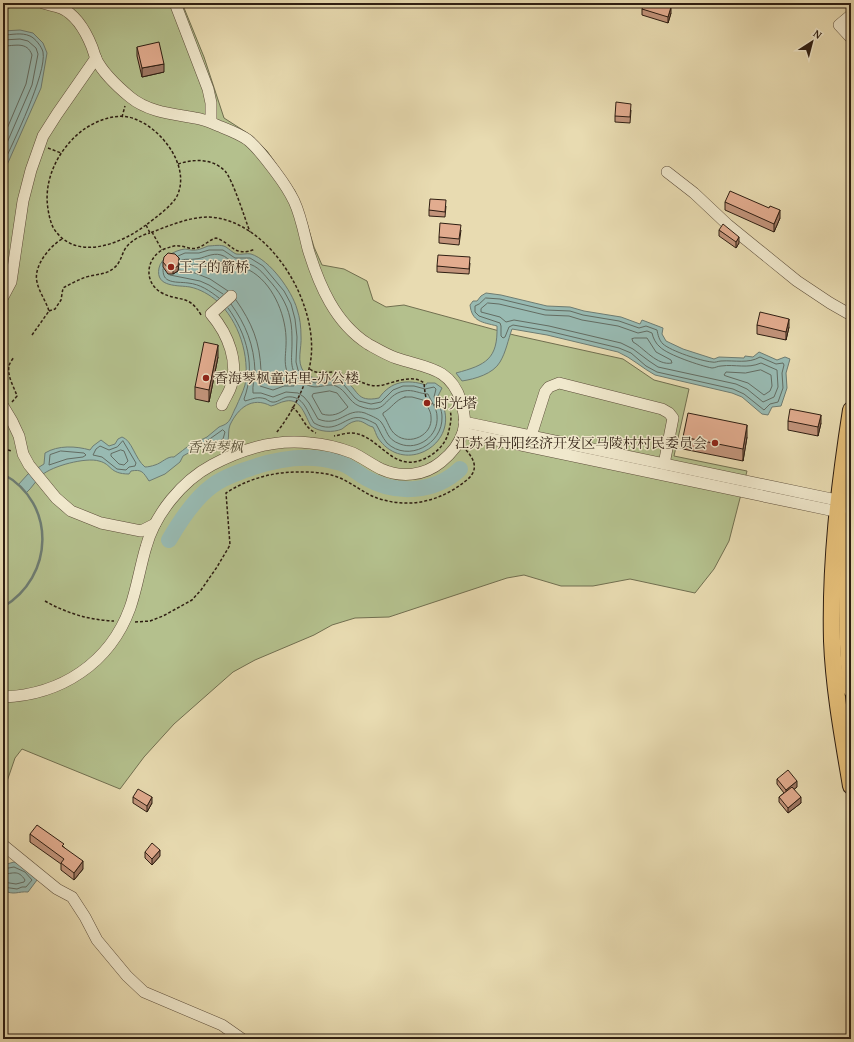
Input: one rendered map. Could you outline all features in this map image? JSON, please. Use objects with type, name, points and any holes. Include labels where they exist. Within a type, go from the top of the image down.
[{"type":"highway","points":[[851,410],[841,476],[846,510],[848,557],[847,596],[851,689]]},
{"type":"highway","points":[[846,510],[834,559],[832,642],[836,686],[851,786]]},
{"type":"street","points":[[3,4],[7,3]]},
{"type":"street","points":[[3,697],[34,694],[49,690],[69,680],[98,658],[117,636],[124,623],[134,596],[146,544],[155,524],[175,496],[200,472],[230,456],[249,449],[272,444],[297,442],[324,445],[354,454],[388,472],[409,475],[428,471],[455,449],[462,433],[464,413],[458,392],[445,375],[426,366],[393,357],[375,348],[355,334],[339,316],[324,293],[319,281],[299,213],[293,200],[283,182],[267,160],[246,139],[211,122],[159,111],[139,104],[111,79],[96,58],[84,30],[71,13],[62,8],[43,3]]},
{"type":"street","points":[[173,4],[208,89],[211,103],[211,122]]},
{"type":"street","points":[[851,16],[840,25],[851,38]]},
{"type":"street","points":[[3,296],[11,282],[23,202],[31,170],[43,136],[96,58]]},
{"type":"street","points":[[667,172],[694,193],[728,225],[797,281],[851,315]]},
{"type":"street","points":[[222,405],[230,388],[233,374],[233,362],[229,341],[211,314],[231,296]]},
{"type":"street","points":[[531,436],[545,392],[549,387],[559,383],[648,405],[669,412],[673,418],[664,464]]},
{"type":"street","points":[[4,407],[20,436],[23,454],[29,465],[56,498],[71,511],[101,523],[141,531],[155,524]]},
{"type":"street","points":[[462,433],[531,436],[664,464],[846,510]]},
{"type":"street","points":[[462,433],[846,510]]},
{"type":"street","points":[[3,845],[57,889],[72,897],[97,940],[127,976],[144,992],[222,1025],[242,1039]]},
{"type":"path","points":[[120,117],[134,118],[160,136],[170,147],[178,164],[180,171],[180,183],[177,197],[168,207],[133,235],[118,242],[92,248],[76,246],[63,239],[54,229],[49,217],[47,202],[47,189],[50,177],[61,153],[72,139],[93,124],[105,119],[120,117]]},
{"type":"path","points":[[40,145],[61,153]]},
{"type":"path","points":[[178,164],[191,160],[204,160],[225,172],[234,190],[250,232]]},
{"type":"path","points":[[32,335],[49,311],[55,309],[61,300],[63,288],[86,277],[105,273],[115,267],[122,259],[124,250],[132,241],[141,236],[182,222],[200,218],[217,218],[230,222],[250,232],[264,242],[272,251],[300,293],[310,329],[310,368],[303,386],[272,444]]},
{"type":"path","points":[[146,225],[166,254]]},
{"type":"path","points":[[202,316],[192,303],[181,298],[164,294],[154,287],[148,274],[149,266],[152,260],[163,249],[179,246],[196,249],[216,238],[222,240],[231,248],[239,252],[255,249]]},
{"type":"path","points":[[49,311],[36,276],[43,257],[55,243],[63,239]]},
{"type":"path","points":[[4,407],[17,396],[8,366],[14,358]]},
{"type":"path","points":[[310,368],[318,373],[328,371],[341,373],[361,383],[371,386],[381,386],[406,379],[420,380],[424,382],[425,399],[428,402],[449,408],[451,412],[451,420],[446,439],[440,448],[424,459],[415,461],[396,459],[357,433],[332,436]]},
{"type":"path","points":[[292,407],[296,410],[305,425],[321,435]]},
{"type":"path","points":[[45,601],[69,613],[124,623],[150,621],[163,616],[192,600],[217,567],[230,545],[226,493],[232,489],[272,474],[290,472],[320,472],[330,474],[380,499],[406,504],[428,502],[448,493],[470,477],[474,468],[474,461],[462,433]]},
{"type":"path","points":[[3,521],[6,524],[3,538]]},
{"type":"green space","name":"香海琴枫","points":[[3,3],[182,3],[204,57],[224,118],[252,136],[267,151],[295,191],[314,247],[322,265],[344,269],[367,281],[373,300],[386,307],[404,305],[514,335],[623,359],[654,380],[689,389],[674,456],[747,471],[729,541],[714,569],[695,593],[630,579],[593,586],[561,586],[524,575],[507,578],[389,617],[355,618],[332,625],[314,635],[255,660],[233,672],[174,724],[144,757],[120,789],[22,749],[15,758],[3,793]]},
{"type":"water","points":[[20,30],[33,33],[43,43],[47,53],[41,88],[3,174],[3,31]]},
{"type":"water","points":[[217,245],[226,247],[236,254],[251,254],[258,257],[273,269],[285,285],[298,312],[301,333],[300,364],[304,372],[309,376],[318,378],[333,377],[344,380],[361,397],[366,399],[379,398],[384,392],[394,385],[406,382],[426,385],[427,383],[435,383],[442,388],[438,396],[445,412],[445,426],[439,439],[429,448],[417,454],[403,455],[390,450],[378,438],[373,427],[361,421],[352,422],[342,429],[322,431],[311,426],[302,409],[295,402],[286,401],[271,406],[258,402],[246,405],[237,413],[230,425],[228,441],[209,452],[204,448],[201,448],[190,452],[183,456],[180,462],[165,474],[149,481],[144,473],[138,470],[131,471],[129,474],[123,474],[114,471],[103,462],[86,460],[53,468],[40,477],[26,493],[18,485],[28,474],[44,464],[45,453],[50,450],[67,447],[90,450],[101,440],[109,446],[115,444],[118,439],[122,437],[131,446],[142,464],[145,467],[149,467],[174,457],[191,444],[207,437],[228,422],[245,385],[246,362],[237,329],[225,309],[217,301],[194,288],[164,282],[159,274],[159,268],[162,261],[173,253],[185,249],[198,250],[208,246]]},
{"type":"water","points":[[486,293],[547,306],[570,307],[584,311],[621,317],[640,324],[642,320],[663,328],[662,334],[666,341],[683,349],[714,359],[719,357],[753,357],[759,352],[777,360],[785,357],[790,359],[786,373],[787,388],[781,406],[772,407],[768,415],[762,414],[742,397],[732,393],[655,375],[618,352],[547,335],[512,329],[504,354],[497,366],[488,373],[462,381],[456,373],[475,367],[488,359],[495,346],[497,326],[482,322],[475,318],[471,311],[470,305],[473,301],[477,301]]},
{"type":"water","points":[[14,862],[28,868],[37,880],[28,892],[13,893],[3,890],[3,866]]},
{"type":"building","points":[[644,3],[658,3],[671,7],[668,17],[642,9]]},
{"type":"building","points":[[159,42],[164,64],[142,68],[137,47]]},
{"type":"building","points":[[616,102],[631,104],[630,117],[615,116]]},
{"type":"building","points":[[730,191],[769,208],[770,206],[780,210],[774,224],[725,202]]},
{"type":"building","points":[[430,199],[446,200],[445,212],[429,210]]},
{"type":"building","points":[[440,223],[461,225],[459,239],[439,237]]},
{"type":"building","points":[[723,224],[739,237],[736,242],[719,230]]},
{"type":"building","points":[[168,253],[175,254],[179,258],[178,266],[173,269],[168,268],[163,262],[164,257]]},
{"type":"building","points":[[438,255],[470,257],[469,269],[437,266]]},
{"type":"building","points":[[760,312],[789,319],[786,332],[757,325]]},
{"type":"building","name":"香海琴枫童话里-办公楼","points":[[204,342],[218,345],[209,390],[195,387]]},
{"type":"building","points":[[790,409],[821,415],[818,427],[788,421]]},
{"type":"building","points":[[688,413],[747,425],[743,449],[683,437]]},
{"type":"building","points":[[788,770],[797,781],[786,790],[777,779]]},
{"type":"building","points":[[792,787],[801,797],[788,808],[779,797]]},
{"type":"building","points":[[138,789],[152,797],[147,806],[133,797]]},
{"type":"building","points":[[37,825],[64,844],[62,846],[83,861],[74,873],[61,863],[64,859],[30,834]]},
{"type":"building","points":[[152,843],[160,850],[152,859],[145,852]]},
{"type":"waterway","points":[[169,540],[193,504],[205,491],[232,475],[256,466],[279,460],[291,458],[325,459],[341,463],[366,478],[378,483],[402,489],[415,489],[439,483],[460,469]]},
{"type":"waterway","points":[[3,474],[21,487],[33,503],[40,521],[42,540],[40,559],[32,578],[20,594],[3,607]]},
{"type":"place","name":"王子的箭桥","points":[[171,267]]},
{"type":"place","name":"香海琴枫童话里-办公楼","points":[[206,378]]},
{"type":"place","name":"时光塔","points":[[427,403]]},
{"type":"place","name":"江苏省丹阳经济开发区马陵村村民委员会","points":[[715,443]]}]
